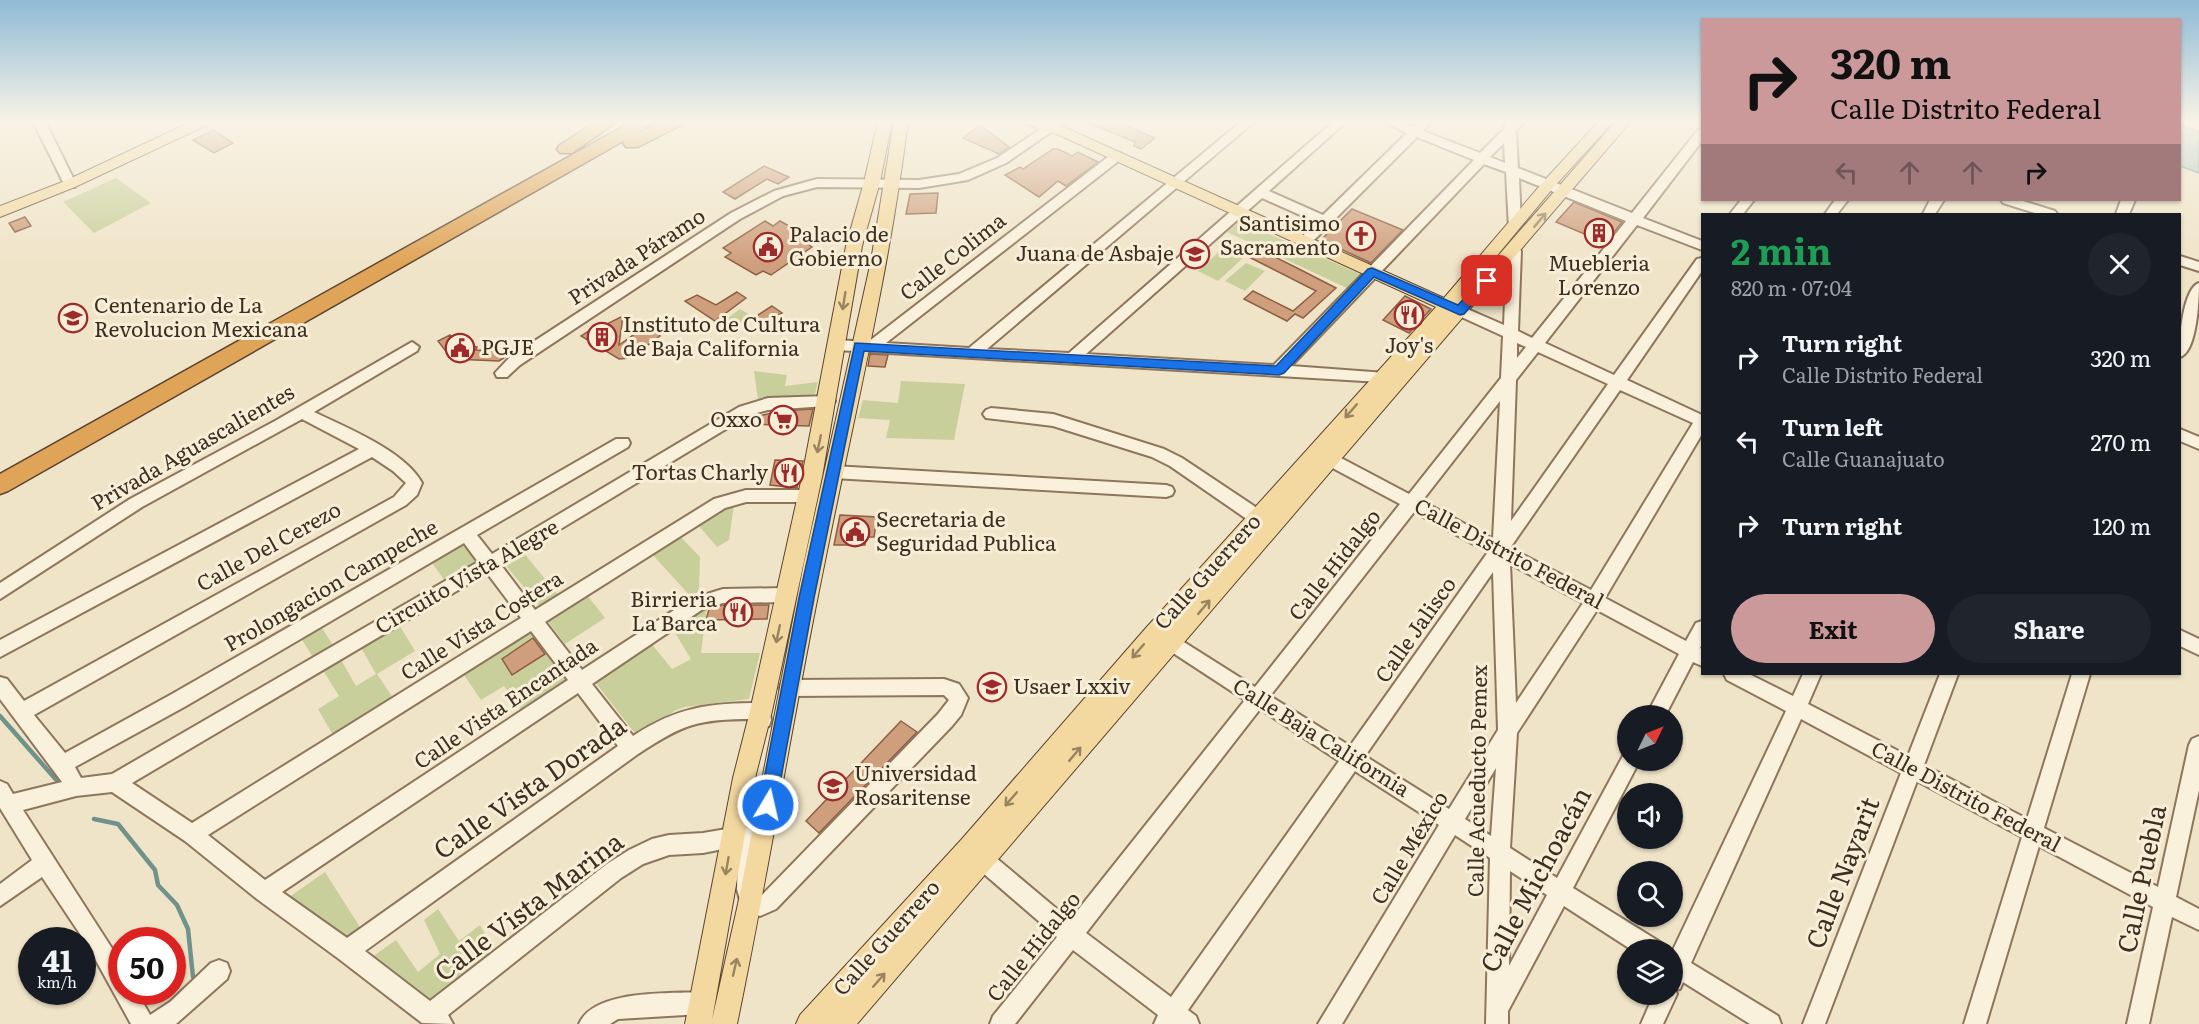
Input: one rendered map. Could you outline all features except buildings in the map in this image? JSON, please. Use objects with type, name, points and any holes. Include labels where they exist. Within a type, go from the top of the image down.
[{"type":"highway","points":[[511,193],[535,169]]},
{"type":"highway","points":[[0,485],[552,169]]},
{"type":"highway","points":[[0,472],[556,169]]},
{"type":"highway","points":[[511,193],[569,169]]},
{"type":"main road","points":[[0,212],[89,169]]},
{"type":"main road","points":[[0,203],[93,169]]},
{"type":"main road","points":[[700,1013],[744,778],[808,496],[859,223],[875,169]]},
{"type":"main road","points":[[724,1024],[750,904],[789,688],[833,472],[865,346],[893,169]]},
{"type":"main road","points":[[1145,169],[1453,308]]},
{"type":"main road","name":"Calle Guerrero","points":[[840,1024],[976,854],[1257,517],[1322,456],[1453,308],[1514,225],[1563,169]]},
{"type":"main road","name":"Calle Guerrero","points":[[809,1024],[976,854],[1173,644],[1322,456],[1381,377],[1514,251],[1584,169]]},
{"type":"main road","points":[[859,223],[887,206]]},
{"type":"main road","points":[[859,223],[871,226],[873,247],[879,261]]},
{"type":"street","points":[[62,169],[67,180]]},
{"type":"street","name":"Privada Páramo","points":[[502,373],[515,362],[750,208],[786,191],[810,184],[842,180],[891,184],[950,181],[987,169]]},
{"type":"street","name":"Calle Colima","points":[[865,346],[1100,169]]},
{"type":"street","points":[[972,353],[1190,169]]},
{"type":"street","points":[[1073,358],[1286,169]]},
{"type":"street","points":[[1305,241],[1377,169]]},
{"type":"street","points":[[1279,370],[1471,169]]},
{"type":"street","points":[[1509,169],[1701,246]]},
{"type":"street","name":"Calle Hidalgo","points":[[1001,1024],[1675,169]]},
{"type":"street","points":[[1512,170],[1514,225]]},
{"type":"street","points":[[1260,192],[1325,221]]},
{"type":"street","points":[[1737,213],[1746,201]]},
{"type":"street","points":[[2011,201],[2047,213]]},
{"type":"street","name":"Calle Acueducto Pemex","points":[[1495,1019],[1500,852],[1508,730],[1501,549],[1514,251]]},
{"type":"street","points":[[2181,260],[2199,267]]},
{"type":"street","name":"Calle Jalisco","points":[[1175,1020],[1352,759],[1701,263]]},
{"type":"street","points":[[2181,349],[2199,288]]},
{"type":"street","points":[[1453,308],[1701,422]]},
{"type":"street","points":[[837,345],[1381,377]]},
{"type":"street","name":"Privada Aguascalientes","points":[[0,592],[135,503],[412,347]]},
{"type":"street","name":"Circuito Vista Alegre","points":[[5,797],[115,783],[490,564],[744,411],[768,404],[827,401]]},
{"type":"street","name":"Calle Del Cerezo","points":[[22,712],[243,586],[400,501],[414,485],[414,480],[399,466],[300,412]]},
{"type":"street","points":[[991,414],[1053,420],[1158,453],[1176,462],[1257,517]]},
{"type":"street","name":"Calle México","points":[[1329,1024],[1508,730],[1594,600],[1701,424]]},
{"type":"street","points":[[2181,435],[2199,443]]},
{"type":"street","name":"Prolongacion Campeche","points":[[62,764],[179,700],[622,443]]},
{"type":"street","points":[[0,649],[371,450]]},
{"type":"street","name":"Calle Distrito Federal","points":[[1322,456],[1696,654]]},
{"type":"street","points":[[833,472],[1166,491]]},
{"type":"street","name":"Calle Vista Costera","points":[[192,834],[720,503],[746,496],[808,496]]},
{"type":"street","points":[[466,533],[631,748]]},
{"type":"street","name":"Calle Vista Encantada","points":[[264,892],[697,604],[709,599],[754,594],[786,595]]},
{"type":"street","points":[[1662,705],[1696,654],[1701,632]]},
{"type":"street","points":[[2181,638],[2199,647]]},
{"type":"street","name":"Calle Baja California","points":[[1173,644],[1635,939]]},
{"type":"street","name":"Calle Distrito Federal","points":[[1735,675],[2199,920]]},
{"type":"street","points":[[1683,953],[1812,675]]},
{"type":"street","name":"Calle Nayarit","points":[[1814,1024],[1949,675]]},
{"type":"street","points":[[1975,1024],[2081,675]]},
{"type":"street","points":[[0,685],[62,764],[76,787]]},
{"type":"street","points":[[733,836],[744,835],[748,839],[747,889],[750,904],[765,905],[790,882],[945,720],[959,698],[952,690],[944,687],[789,688]]},
{"type":"street","name":"Calle Vista Dorada","points":[[347,951],[668,724],[682,719],[735,711],[761,711]]},
{"type":"street","points":[[761,711],[761,732],[756,759],[758,765],[774,767]]},
{"type":"street","name":"Calle Puebla","points":[[2138,1024],[2199,745]]},
{"type":"street","name":"Calle Michoacán","points":[[1495,1019],[1560,891],[1625,771]]},
{"type":"street","points":[[115,783],[192,834],[264,892],[347,951],[436,1019]]},
{"type":"street","points":[[5,797],[108,962]]},
{"type":"street","name":"Calle Vista Marina","points":[[436,1019],[636,857],[669,845],[703,843],[733,836]]},
{"type":"street","points":[[976,854],[1175,1020]]},
{"type":"street","points":[[0,896],[45,863]]},
{"type":"street","points":[[157,1024],[178,1010],[219,971]]},
{"type":"street","points":[[1683,975],[1770,1024]]},
{"type":"street","points":[[132,1005],[143,1024]]},
{"type":"street","points":[[1652,1024],[1661,1005]]},
{"type":"street","points":[[590,1024],[618,1008],[700,1013]]},
{"type":"green space","points":[[116,178],[151,203],[94,233],[63,202]]},
{"type":"green space","points":[[1240,221],[1362,275],[1349,289],[1227,232]]},
{"type":"green space","points":[[1223,248],[1243,258],[1218,281],[1198,271]]},
{"type":"green space","points":[[1246,263],[1265,271],[1245,291],[1225,281]]},
{"type":"green space","points":[[740,309],[752,316],[729,333],[717,326]]},
{"type":"green space","points":[[754,371],[787,375],[785,386],[818,382],[815,394],[758,400]]},
{"type":"green space","points":[[901,381],[965,384],[954,440],[886,438],[890,420],[858,418],[863,400],[898,403]]},
{"type":"green space","points":[[734,505],[729,540],[717,547],[698,525]]},
{"type":"green space","points":[[680,536],[700,557],[699,591],[691,597],[652,554]]},
{"type":"green space","points":[[467,540],[484,562],[447,584],[430,560]]},
{"type":"green space","points":[[523,552],[559,596],[540,607],[504,563]]},
{"type":"green space","points":[[587,595],[605,618],[565,644],[547,620]]},
{"type":"green space","points":[[707,606],[701,653],[760,653],[749,699],[685,707],[676,710],[637,736],[595,682],[651,643],[672,669],[691,659],[672,628]]},
{"type":"green space","points":[[319,623],[334,647],[314,659],[299,635]]},
{"type":"green space","points":[[398,623],[415,651],[377,674],[394,699],[333,735],[318,709],[339,696],[322,669],[340,658],[356,686],[376,674],[360,646]]},
{"type":"green space","points":[[532,627],[538,635],[502,658],[512,675],[550,650],[570,676],[521,710],[504,686],[481,700],[462,672]]},
{"type":"green space","points":[[325,872],[365,935],[346,947],[282,902]]},
{"type":"green space","points":[[438,909],[459,941],[480,925],[497,955],[431,1004],[369,959],[396,940],[418,972],[440,954],[424,920]]},
{"type":"water","points":[[2188,169],[2199,169],[2199,173]]},
{"type":"waterway","points":[[0,716],[59,783]]},
{"type":"waterway","points":[[94,819],[118,824],[155,870],[158,885],[177,905],[188,929],[193,977]]},
{"type":"place","name":"Muebleria Lorenzo","points":[[1599,233]]},
{"type":"place","name":"Santisimo Sacramento","points":[[1361,236]]},
{"type":"place","name":"Palacio de Gobierno","points":[[768,247]]},
{"type":"place","name":"Juana de Asbaje","points":[[1195,254]]},
{"type":"place","name":"Joy's","points":[[1409,315]]},
{"type":"place","name":"Centenario de La Revolucion Mexicana","points":[[73,318]]},
{"type":"place","name":"Instituto de Cultura de Baja California","points":[[602,337]]},
{"type":"place","name":"PGJE","points":[[460,348]]},
{"type":"place","name":"Oxxo","points":[[783,420]]},
{"type":"place","name":"Tortas Charly","points":[[789,473]]},
{"type":"place","name":"Secretaria de Seguridad Publica","points":[[855,532]]},
{"type":"place","name":"Birrieria La Barca","points":[[738,612]]},
{"type":"place","name":"Usaer Lxxiv","points":[[992,687]]},
{"type":"place","name":"Universidad Rosaritense","points":[[833,786]]},
{"type":"route","points":[[768,805],[807,598],[859,346],[1279,370],[1372,272],[1460,311],[1487,281]]}]
